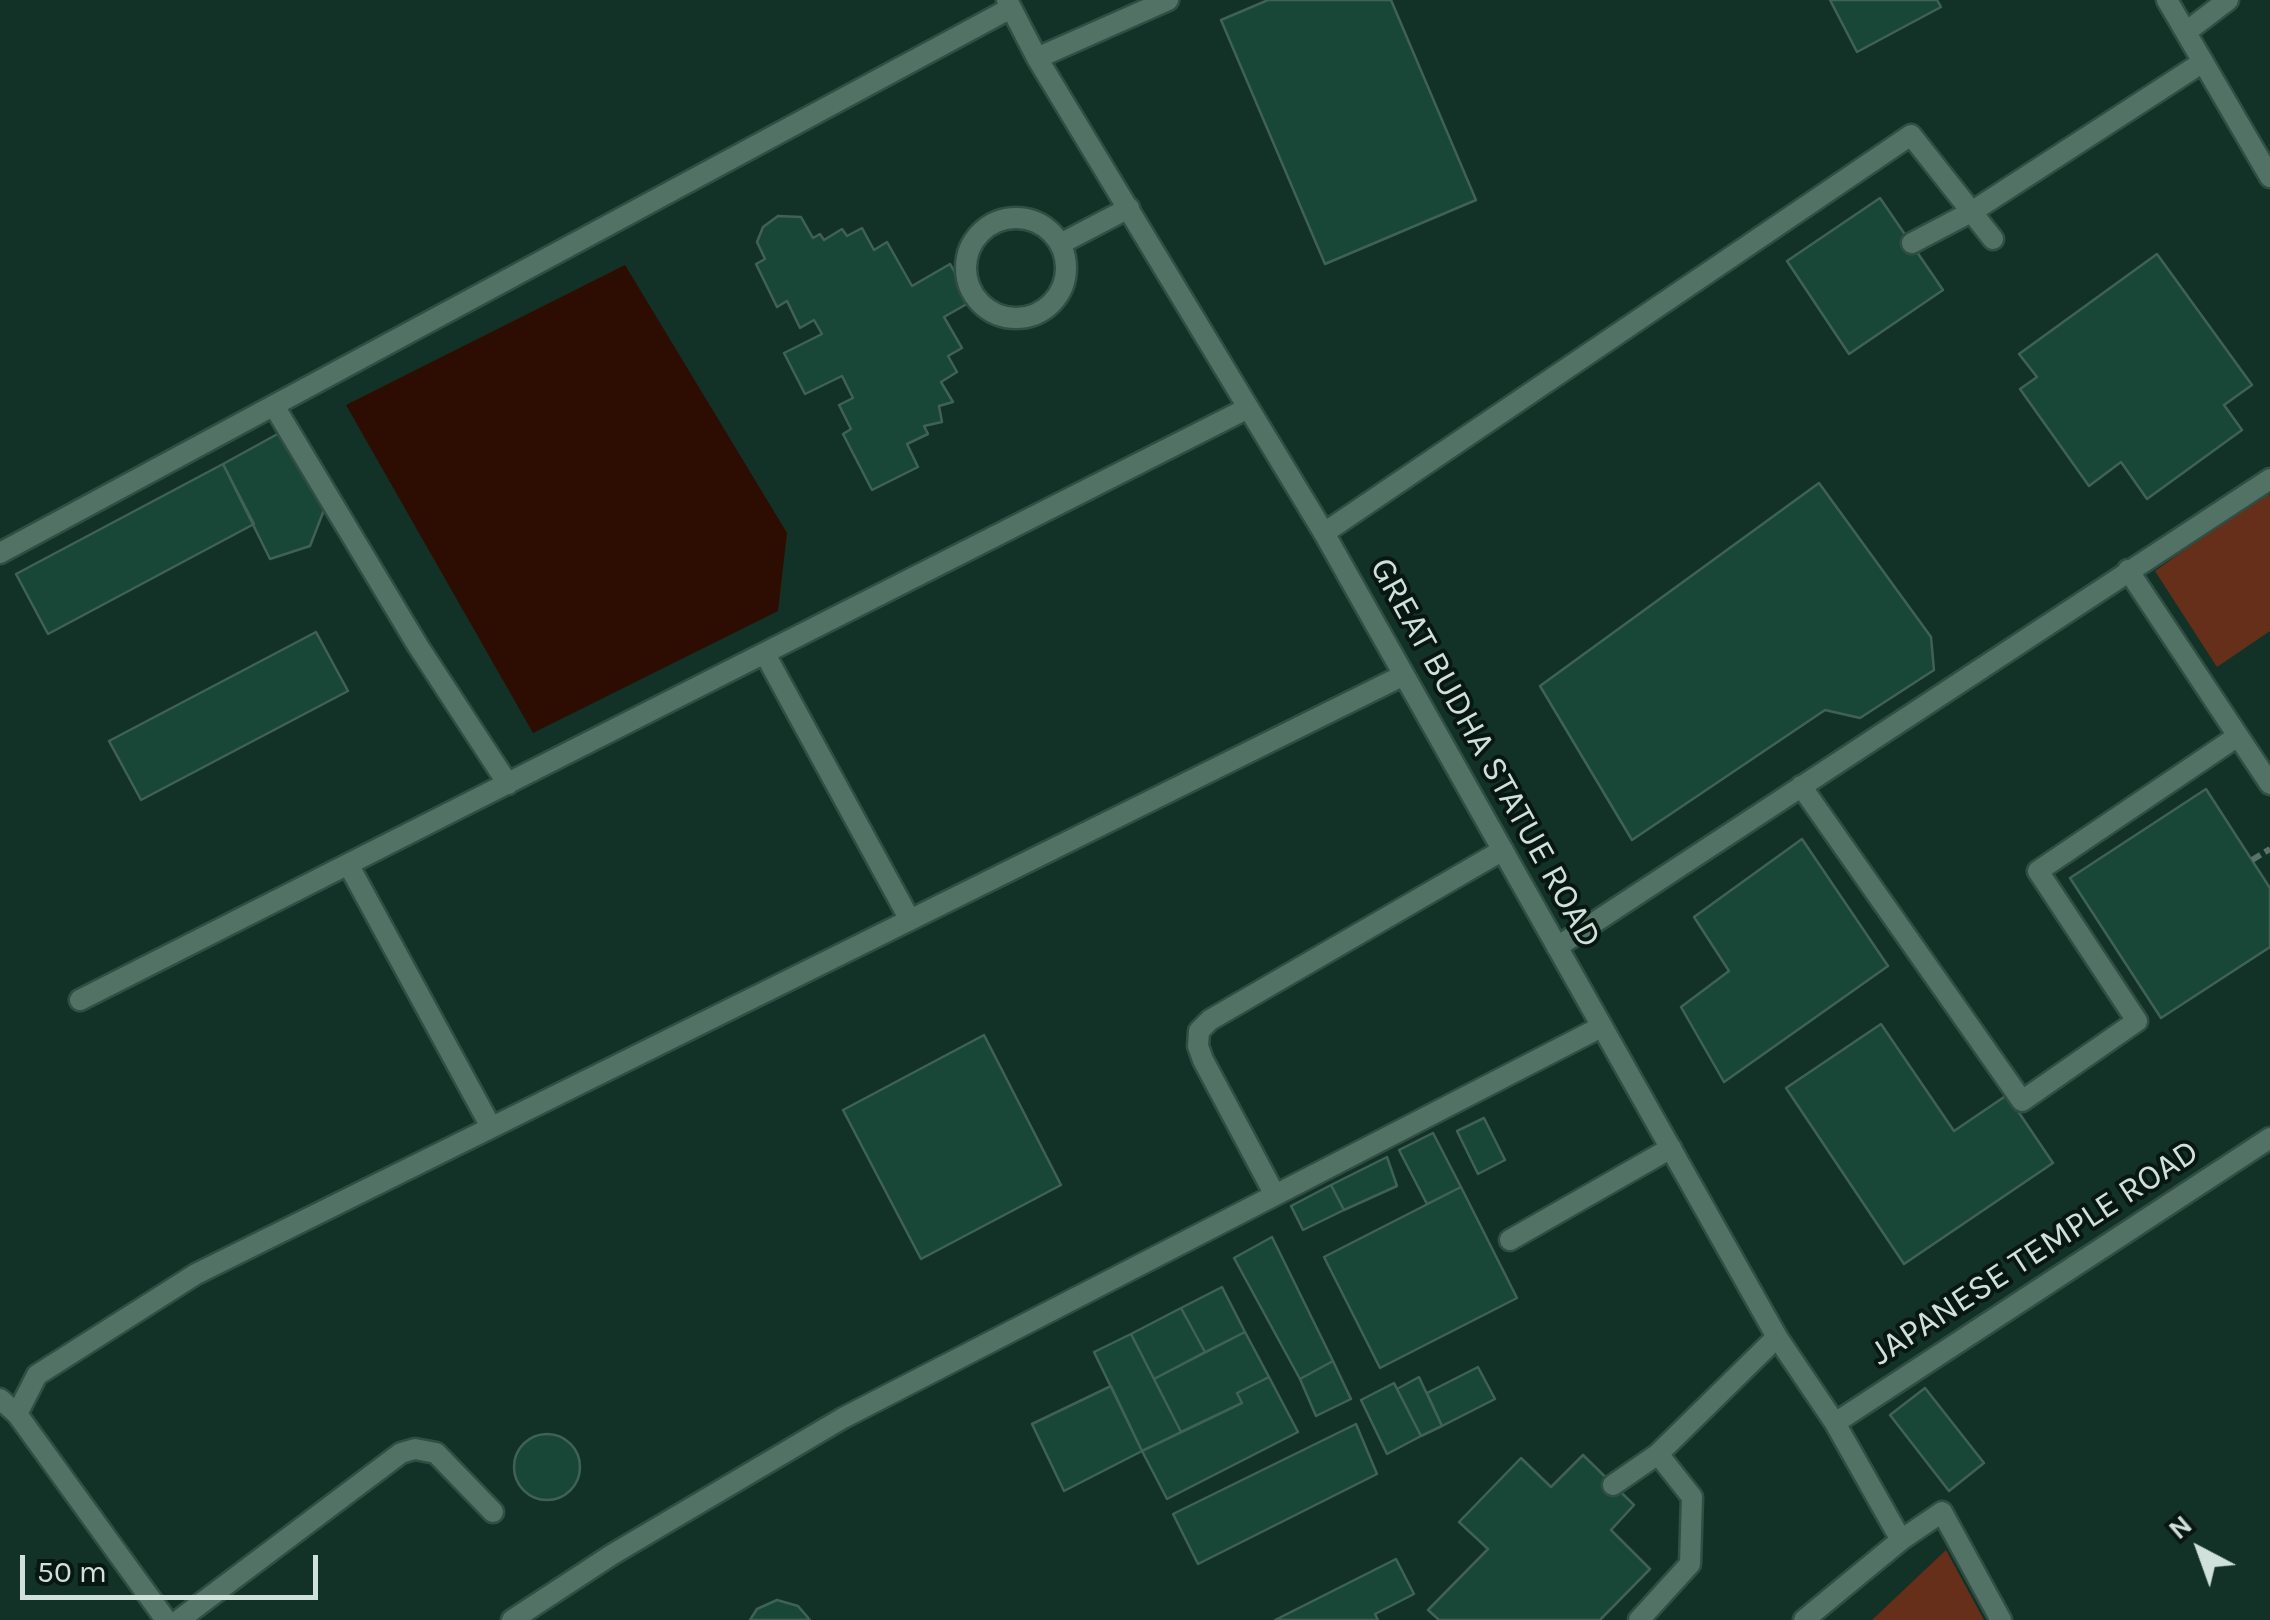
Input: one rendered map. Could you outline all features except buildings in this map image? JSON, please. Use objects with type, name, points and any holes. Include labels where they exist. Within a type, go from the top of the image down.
[{"type":"street","points":[[1037,58],[1168,0]]},
{"type":"street","points":[[2167,0],[2270,177]]},
{"type":"street","points":[[2186,32],[2228,0]]},
{"type":"street","points":[[0,553],[1009,4]]},
{"type":"street","name":"GREAT BUDHA STATUE ROAD","points":[[1009,4],[1037,58],[1324,533],[1777,1337],[1835,1423],[1902,1540]]},
{"type":"street","points":[[1912,243],[1973,211],[2203,62]]},
{"type":"street","points":[[1324,533],[1911,135],[1992,239]]},
{"type":"street","points":[[1060,244],[1129,208]]},
{"type":"street","points":[[1010,218],[1042,224],[1060,244],[1067,266],[1065,282],[1058,298],[1046,310],[1031,317],[998,316],[972,295],[966,262],[971,246],[994,223],[1010,218]]},
{"type":"street","points":[[274,406],[418,646],[508,784]]},
{"type":"street","points":[[80,1000],[1248,408]]},
{"type":"street","points":[[1558,947],[2270,479]]},
{"type":"street","points":[[2128,570],[2270,784]]},
{"type":"street","points":[[765,654],[910,920]]},
{"type":"street","points":[[17,1414],[38,1375],[196,1274],[1404,674]]},
{"type":"street","points":[[1801,786],[2022,1101],[2136,1021],[2038,871],[2238,736]]},
{"type":"street","points":[[1275,1195],[1203,1060],[1198,1046],[1200,1031],[1210,1020],[1502,850]]},
{"type":"street","points":[[348,864],[491,1127]]},
{"type":"street","points":[[512,1620],[613,1554],[843,1418],[1601,1026]]},
{"type":"street","name":"JAPANESE TEMPLE ROAD","points":[[1835,1423],[2270,1138]]},
{"type":"street","points":[[1510,1240],[1670,1148]]},
{"type":"street","points":[[1614,1485],[1658,1454],[1777,1337]]},
{"type":"street","points":[[0,1399],[17,1414],[166,1620]]},
{"type":"street","points":[[179,1620],[401,1453],[415,1449],[436,1453],[493,1512]]},
{"type":"street","points":[[1639,1620],[1690,1564],[1692,1497],[1658,1454]]},
{"type":"street","points":[[1804,1620],[1942,1512],[2001,1620]]},
{"type":"path","points":[[2252,860],[2270,849]]},
{"type":"shaded area","points":[[625,265],[787,533],[778,611],[533,733],[346,405]]},
{"type":"shaded area","points":[[2263,494],[2270,495],[2270,631],[2217,667],[2155,571]]},
{"type":"shaded area","points":[[1946,1550],[1984,1620],[1872,1620]]}]
